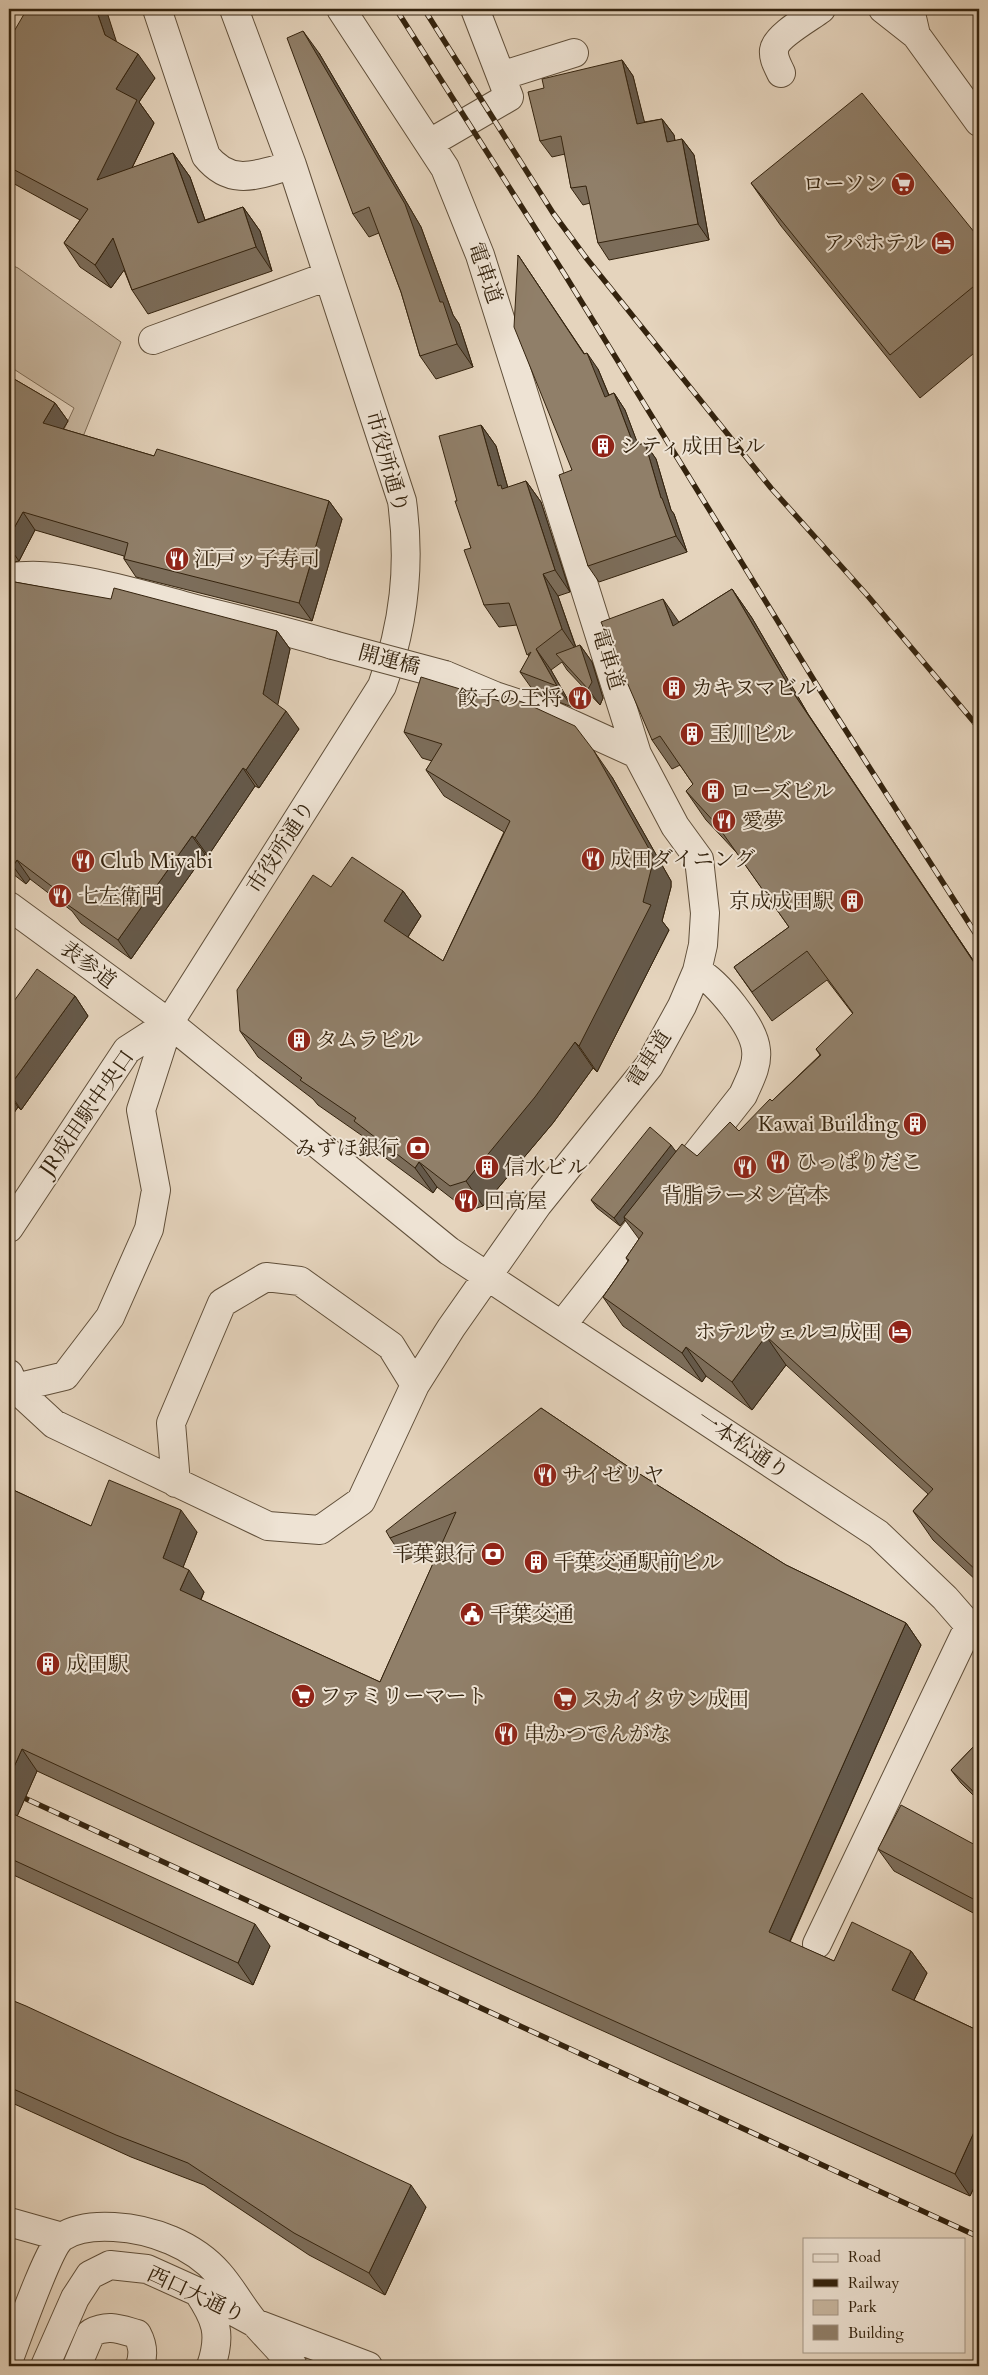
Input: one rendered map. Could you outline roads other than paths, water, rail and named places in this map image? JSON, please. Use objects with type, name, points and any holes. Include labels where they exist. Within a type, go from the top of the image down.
[{"type":"street","points":[[157,9],[206,156],[215,167],[230,175],[243,177],[292,165]]},
{"type":"street","name":"市役所通り","points":[[169,1023],[370,708],[382,686],[398,636],[406,579],[406,528],[402,501],[292,165],[234,9]]},
{"type":"street","name":"電車道","points":[[341,9],[446,168],[480,255],[638,754],[675,826],[699,859],[705,913],[703,945],[697,971],[682,1006],[649,1066],[538,1204],[486,1277]]},
{"type":"street","points":[[430,143],[509,97],[475,9]]},
{"type":"street","points":[[781,73],[775,60],[774,51],[778,40],[821,9]]},
{"type":"street","points":[[883,9],[916,35],[979,122]]},
{"type":"street","points":[[910,9],[916,35]]},
{"type":"street","points":[[501,76],[574,53]]},
{"type":"street","points":[[153,340],[328,276]]},
{"type":"street","name":"開運橋","points":[[9,578],[21,575],[63,578],[113,587],[445,675],[495,696],[549,714],[638,754]]},
{"type":"street","name":"表参道","points":[[9,906],[169,1023],[449,1251],[486,1277]]},
{"type":"street","points":[[562,1326],[743,1095],[754,1071],[756,1050],[733,1004],[710,978],[697,971]]},
{"type":"street","name":"JR成田駅中央口","points":[[9,1228],[127,1050],[169,1023]]},
{"type":"street","name":"JR成田駅中央口","points":[[12,1381],[65,1376],[110,1317],[149,1229],[156,1190],[141,1110],[169,1023]]},
{"type":"street","points":[[176,1483],[171,1423],[222,1303],[266,1277],[300,1281],[391,1346],[415,1384]]},
{"type":"street","name":"JR成田駅中央口","points":[[12,1381],[54,1424],[268,1526],[320,1530],[361,1502],[415,1384],[486,1277]]},
{"type":"street","name":"一本松通り","points":[[486,1277],[878,1534],[945,1598],[974,1632]]},
{"type":"street","points":[[817,1944],[974,1632]]},
{"type":"street","points":[[9,2222],[62,2237],[92,2226],[120,2227],[175,2241],[206,2261],[218,2273],[255,2322],[293,2366]]},
{"type":"street","points":[[9,2359],[48,2260],[62,2237]]},
{"type":"street","name":"西口大通り","points":[[45,2366],[80,2290],[90,2275],[110,2265],[147,2269],[198,2292],[255,2322],[368,2366]]},
{"type":"street","points":[[198,2292],[211,2312],[218,2333],[211,2366]]},
{"type":"street","points":[[77,2366],[91,2333],[101,2328],[114,2327],[137,2334],[142,2344],[140,2366]]},
{"type":"railway","points":[[396,9],[565,275],[820,690],[979,939]]},
{"type":"railway","points":[[424,9],[553,213],[587,259],[771,488],[867,595],[979,728]]},
{"type":"railway","points":[[9,1791],[979,2237]]},
{"type":"place","name":"ローソン","points":[[903,184]]},
{"type":"place","name":"アパホテル","points":[[943,243]]},
{"type":"place","name":"シティ成田ビル","points":[[603,446]]},
{"type":"place","name":"江戸ッ子寿司","points":[[177,559]]},
{"type":"place","name":"カキヌマビル","points":[[674,688]]},
{"type":"place","name":"餃子の王将","points":[[580,698]]},
{"type":"place","name":"玉川ビル","points":[[692,734]]},
{"type":"place","name":"ローズビル","points":[[713,791]]},
{"type":"place","name":"愛夢","points":[[724,821]]},
{"type":"place","name":"成田ダイニング","points":[[593,859]]},
{"type":"place","name":"Club Miyabi","points":[[83,861]]},
{"type":"place","name":"七左衛門","points":[[60,896]]},
{"type":"place","name":"京成成田駅","points":[[852,901]]},
{"type":"place","name":"タムラビル","points":[[299,1040]]},
{"type":"place","name":"Kawai Building","points":[[915,1124]]},
{"type":"place","name":"みずほ銀行","points":[[418,1148]]},
{"type":"place","name":"ひっぱりだこ","points":[[778,1162]]},
{"type":"place","name":"信水ビル","points":[[487,1167]]},
{"type":"place","name":"背脂ラーメン宮本","points":[[745,1167]]},
{"type":"place","name":"回高屋","points":[[466,1201]]},
{"type":"place","name":"ホテルウェルコ成田","points":[[900,1332]]},
{"type":"place","name":"サイゼリヤ","points":[[545,1475]]},
{"type":"place","name":"千葉銀行","points":[[493,1554]]},
{"type":"place","name":"千葉交通駅前ビル","points":[[536,1562]]},
{"type":"place","name":"千葉交通","points":[[472,1614]]},
{"type":"place","name":"成田駅","points":[[48,1664]]},
{"type":"place","name":"ファミリーマート","points":[[303,1696]]},
{"type":"place","name":"スカイタウン成田","points":[[565,1699]]},
{"type":"place","name":"串かつでんがな","points":[[506,1734]]}]
